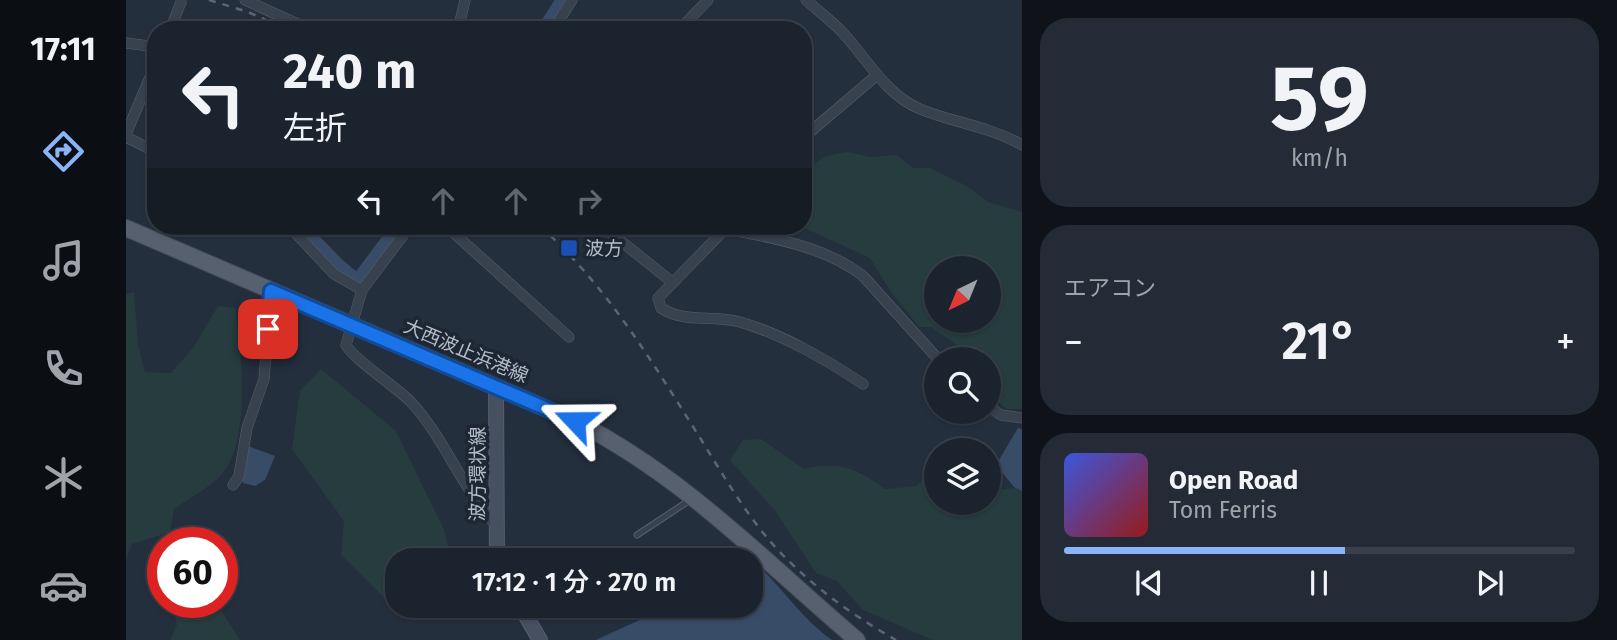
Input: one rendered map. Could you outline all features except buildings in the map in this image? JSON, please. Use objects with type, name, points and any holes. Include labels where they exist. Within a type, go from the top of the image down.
[{"type":"main road","name":"大西波止浜港線","points":[[126,228],[617,443],[694,497],[857,640]]},
{"type":"main road","name":"波方環状線","points":[[496,389],[497,548]]},
{"type":"main road","points":[[527,618],[540,640]]},
{"type":"street","points":[[246,0],[292,21]]},
{"type":"street","points":[[460,21],[465,0]]},
{"type":"street","points":[[559,21],[572,0]]},
{"type":"street","points":[[688,21],[708,0]]},
{"type":"street","points":[[806,0],[843,33],[877,75],[919,108],[1000,132],[1022,145]]},
{"type":"street","points":[[174,21],[181,2]]},
{"type":"street","points":[[126,43],[147,46]]},
{"type":"street","points":[[812,130],[877,75]]},
{"type":"street","points":[[147,85],[126,136],[147,147]]},
{"type":"street","points":[[297,235],[334,274],[362,290]]},
{"type":"street","points":[[403,235],[362,290],[346,345],[349,354],[390,382],[416,408],[437,435],[482,510],[496,525]]},
{"type":"street","points":[[456,235],[569,337]]},
{"type":"street","points":[[613,235],[672,282]]},
{"type":"street","points":[[719,235],[658,298],[661,308],[671,315],[686,319],[708,318],[740,322],[820,355],[863,384]]},
{"type":"street","points":[[762,235],[849,265],[863,276],[927,347]]},
{"type":"street","points":[[233,485],[239,476],[247,428],[264,379],[271,291]]},
{"type":"street","points":[[1001,415],[1022,418]]},
{"type":"lane","points":[[637,534],[694,497]]},
{"type":"green space","points":[[847,152],[870,157],[897,155],[913,168],[930,168],[967,186],[988,202],[1022,212],[1022,409],[1007,409],[1001,404],[1001,347],[960,347],[940,333],[1001,333],[1001,256],[924,256],[924,327],[919,327],[891,292],[870,258],[812,231],[812,165],[826,156]]},
{"type":"green space","points":[[134,292],[138,345],[145,372],[171,373],[193,348],[218,306],[235,308],[242,394],[237,440],[231,459],[222,474],[174,509],[171,527],[147,527],[147,539],[132,544],[126,560],[126,294]]},
{"type":"green space","points":[[321,369],[396,431],[445,532],[448,548],[385,548],[385,598],[341,555],[344,521],[292,449],[300,391]]},
{"type":"green space","points":[[761,439],[804,469],[837,466],[856,471],[885,489],[917,486],[924,478],[924,515],[1001,515],[1001,490],[1022,487],[1022,640],[933,640],[863,610],[837,581],[816,573],[776,512],[730,460],[743,440]]},
{"type":"green space","points":[[175,618],[226,618],[240,640],[170,640],[177,625]]},
{"type":"water","points":[[1018,428],[1022,429],[1022,491],[1014,487],[1001,471],[1001,457]]},
{"type":"water","points":[[248,446],[275,456],[265,480],[255,486],[243,483],[241,477]]},
{"type":"water","points":[[763,570],[812,623],[832,640],[596,640],[644,618],[763,618]]},
{"type":"waterway","points":[[551,21],[564,0]]},
{"type":"waterway","points":[[307,235],[334,263],[358,282],[393,235]]},
{"type":"railway","points":[[209,0],[268,21]]},
{"type":"railway","points":[[549,235],[587,275],[629,328],[737,497],[767,538],[819,588],[864,621],[896,640]]},
{"type":"place","name":"波方","points":[[569,248]]},
{"type":"route","points":[[268,329],[271,291],[575,421]]}]
